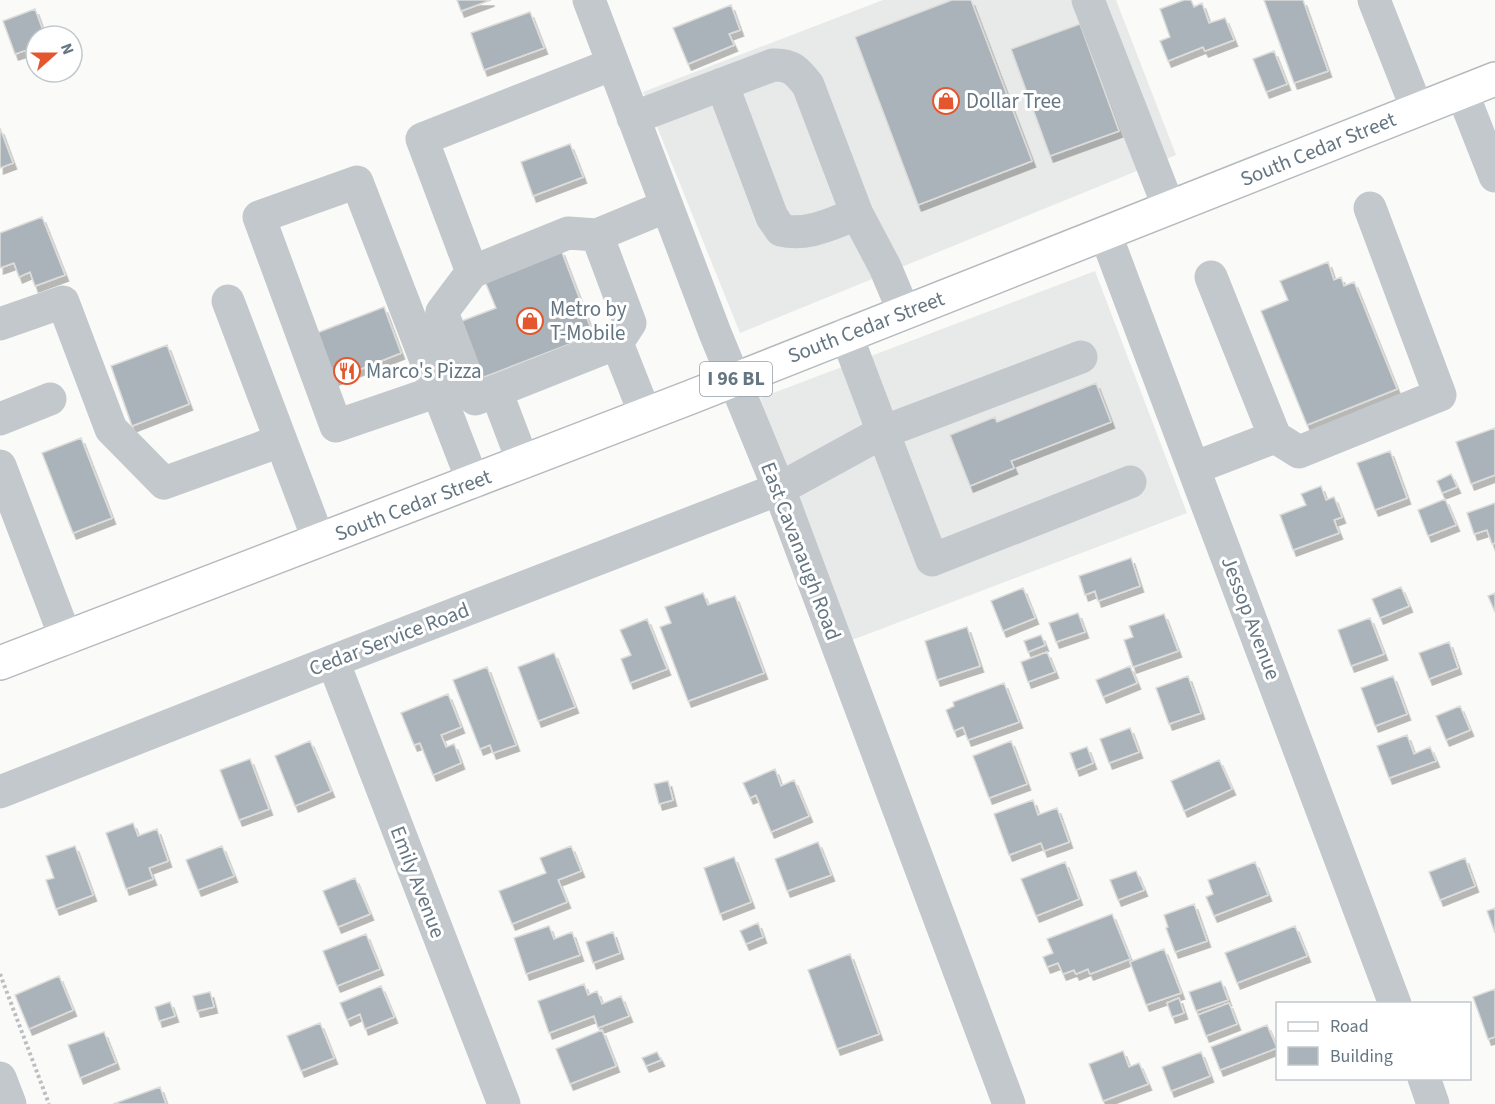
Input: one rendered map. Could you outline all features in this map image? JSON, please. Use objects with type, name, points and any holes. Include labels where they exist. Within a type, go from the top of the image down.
[{"type":"main road","name":"South Cedar Street","points":[[0,663],[473,482],[1495,80]]},
{"type":"street","name":"East Cavanaugh Road","points":[[589,0],[667,207],[779,489],[1009,1104]]},
{"type":"street","points":[[1088,0],[1169,208]]},
{"type":"street","points":[[1384,3],[1418,110]]},
{"type":"street","points":[[472,272],[422,139],[613,64]]},
{"type":"street","points":[[633,118],[773,65],[786,64],[797,71],[808,85],[857,214],[885,267],[904,312]]},
{"type":"street","points":[[722,84],[772,217],[781,230],[804,233],[857,214]]},
{"type":"street","points":[[1462,92],[1495,176]]},
{"type":"street","points":[[438,391],[336,426],[259,217],[357,182],[438,391],[473,482]]},
{"type":"street","points":[[597,235],[630,323],[617,343],[475,399],[442,312],[472,272],[568,233],[597,235],[667,207]]},
{"type":"street","points":[[1211,277],[1275,437],[1299,452],[1440,395],[1371,208]]},
{"type":"street","name":"Jessop Avenue","points":[[1105,233],[1394,1002]]},
{"type":"street","points":[[228,301],[319,542]]},
{"type":"street","points":[[0,324],[63,302],[111,429],[164,483],[280,441]]},
{"type":"street","points":[[846,334],[932,560],[1130,482]]},
{"type":"street","points":[[617,343],[645,414]]},
{"type":"street","name":"Cedar Service Road","points":[[0,792],[779,489],[884,432],[1082,357]]},
{"type":"street","points":[[496,391],[523,462]]},
{"type":"street","points":[[0,419],[50,399]]},
{"type":"street","points":[[1194,468],[1275,437]]},
{"type":"street","points":[[0,466],[66,639]]},
{"type":"street","name":"Emily Avenue","points":[[333,661],[504,1104]]},
{"type":"street","points":[[0,1078],[10,1104]]},
{"type":"street","points":[[1425,1080],[1433,1104]]},
{"type":"path","points":[[0,974],[49,1104]]},
{"type":"shaded area","points":[[883,0],[1116,0],[1176,155],[740,333],[643,92]]},
{"type":"shaded area","points":[[1095,271],[1187,513],[852,640],[760,398]]},
{"type":"building","points":[[457,0],[491,0],[461,11]]},
{"type":"building","points":[[952,0],[971,0],[1032,161],[918,205],[855,37]]},
{"type":"building","points":[[1184,0],[1191,0],[1194,7],[1202,3],[1209,23],[1225,18],[1234,40],[1205,51],[1203,47],[1168,61],[1160,41],[1170,37],[1160,9]]},
{"type":"building","points":[[1264,0],[1303,0],[1328,71],[1294,83]]},
{"type":"building","points":[[731,5],[740,30],[729,34],[734,45],[688,64],[673,28]]},
{"type":"building","points":[[35,9],[41,24],[24,24],[24,51],[15,54],[3,21]]},
{"type":"building","points":[[530,12],[544,48],[484,70],[471,33]]},
{"type":"building","points":[[1080,24],[1119,131],[1050,156],[1011,49]]},
{"type":"building","points":[[1274,51],[1287,84],[1266,92],[1253,59]]},
{"type":"building","points":[[0,128],[13,163],[0,168]]},
{"type":"building","points":[[570,144],[583,177],[533,196],[521,162]]},
{"type":"building","points":[[42,217],[65,275],[35,286],[30,272],[19,277],[14,263],[0,268],[0,233]]},
{"type":"building","points":[[561,250],[591,334],[476,380],[454,324],[496,308],[484,279]]},
{"type":"building","points":[[1328,262],[1334,280],[1341,277],[1344,286],[1354,282],[1397,389],[1307,425],[1261,311],[1288,300],[1280,281]]},
{"type":"building","points":[[384,307],[401,353],[323,384],[304,338]]},
{"type":"building","points":[[167,345],[189,404],[132,426],[111,366]]},
{"type":"building","points":[[1096,383],[1111,422],[1011,461],[1014,468],[970,486],[950,435],[995,417],[997,422]]},
{"type":"building","points":[[1495,428],[1495,475],[1471,484],[1456,442]]},
{"type":"building","points":[[81,438],[112,518],[73,533],[42,453]]},
{"type":"building","points":[[1390,451],[1407,498],[1375,510],[1357,463]]},
{"type":"building","points":[[1451,474],[1457,487],[1442,493],[1437,481]]},
{"type":"building","points":[[1321,486],[1326,500],[1334,497],[1342,517],[1334,520],[1339,533],[1293,550],[1280,515],[1306,505],[1301,494]]},
{"type":"building","points":[[1445,499],[1456,525],[1428,536],[1418,510]]},
{"type":"building","points":[[1495,503],[1495,543],[1492,544],[1487,530],[1474,534],[1467,513]]},
{"type":"building","points":[[1131,558],[1140,586],[1098,601],[1095,591],[1085,595],[1079,576]]},
{"type":"building","points":[[1401,587],[1409,606],[1380,618],[1372,599]]},
{"type":"building","points":[[1023,588],[1035,618],[1003,631],[991,601]]},
{"type":"building","points":[[703,593],[708,605],[735,596],[764,673],[688,701],[660,627],[671,623],[665,607]]},
{"type":"building","points":[[1495,593],[1495,612],[1488,596]]},
{"type":"building","points":[[1078,613],[1085,632],[1056,642],[1049,623]]},
{"type":"building","points":[[1164,614],[1178,651],[1133,667],[1124,640],[1133,637],[1129,626]]},
{"type":"building","points":[[1370,618],[1384,654],[1351,666],[1338,630]]},
{"type":"building","points":[[647,619],[667,669],[630,683],[621,659],[631,655],[620,630]]},
{"type":"building","points":[[967,627],[980,666],[937,680],[925,641]]},
{"type":"building","points":[[1041,635],[1045,645],[1028,652],[1024,641]]},
{"type":"building","points":[[1449,642],[1458,668],[1429,679],[1419,653]]},
{"type":"building","points":[[1047,652],[1055,672],[1028,682],[1021,662]]},
{"type":"building","points":[[554,653],[575,707],[538,721],[518,667]]},
{"type":"building","points":[[1130,666],[1137,683],[1103,697],[1096,680]]},
{"type":"building","points":[[487,667],[516,745],[493,753],[490,745],[480,749],[453,680]]},
{"type":"building","points":[[1188,676],[1201,713],[1169,724],[1156,688]]},
{"type":"building","points":[[1393,676],[1407,714],[1375,726],[1361,688]]},
{"type":"building","points":[[1004,683],[1019,722],[968,740],[963,727],[954,731],[946,710],[954,706],[953,702]]},
{"type":"building","points":[[448,694],[461,727],[441,735],[446,747],[454,744],[461,763],[433,775],[420,743],[414,745],[401,713]]},
{"type":"building","points":[[1460,706],[1470,730],[1446,740],[1436,716]]},
{"type":"building","points":[[1130,728],[1139,752],[1109,763],[1100,739]]},
{"type":"building","points":[[1407,735],[1414,754],[1430,747],[1436,761],[1389,778],[1377,746]]},
{"type":"building","points":[[310,741],[331,791],[295,806],[275,756]]},
{"type":"building","points":[[1011,741],[1027,784],[989,798],[973,756]]},
{"type":"building","points":[[1087,747],[1093,763],[1076,770],[1070,753]]},
{"type":"building","points":[[250,759],[269,809],[239,820],[220,770]]},
{"type":"building","points":[[1219,760],[1232,789],[1184,811],[1171,781]]},
{"type":"building","points":[[775,769],[781,786],[794,780],[809,816],[771,832],[756,795],[750,798],[743,783]]},
{"type":"building","points":[[668,781],[673,800],[659,804],[654,784]]},
{"type":"building","points":[[1033,800],[1038,815],[1057,808],[1069,842],[1044,851],[1041,843],[1009,855],[994,814]]},
{"type":"building","points":[[133,823],[138,836],[157,829],[168,861],[149,868],[153,879],[126,889],[106,833]]},
{"type":"building","points":[[818,842],[831,875],[787,891],[775,859]]},
{"type":"building","points":[[75,846],[93,895],[56,909],[46,880],[54,878],[46,856]]},
{"type":"building","points":[[222,846],[234,876],[198,890],[186,860]]},
{"type":"building","points":[[571,846],[581,871],[558,880],[567,902],[512,924],[499,891],[546,873],[540,858]]},
{"type":"building","points":[[734,857],[751,902],[720,914],[704,868]]},
{"type":"building","points":[[1465,858],[1475,886],[1440,900],[1429,872]]},
{"type":"building","points":[[1065,862],[1079,899],[1036,916],[1021,879]]},
{"type":"building","points":[[1255,862],[1268,895],[1214,916],[1206,897],[1213,894],[1208,880]]},
{"type":"building","points":[[1136,871],[1144,890],[1118,900],[1110,880]]},
{"type":"building","points":[[355,878],[370,914],[338,927],[323,891]]},
{"type":"building","points":[[1194,904],[1207,941],[1175,952],[1164,915]]},
{"type":"building","points":[[1495,908],[1495,933],[1487,911]]},
{"type":"building","points":[[1112,914],[1130,959],[1090,974],[1088,969],[1076,974],[1074,970],[1063,974],[1058,963],[1047,967],[1043,957],[1053,953],[1047,939]]},
{"type":"building","points":[[758,923],[763,937],[746,944],[740,931]]},
{"type":"building","points":[[549,926],[554,939],[572,932],[580,955],[526,974],[514,938]]},
{"type":"building","points":[[1295,926],[1307,956],[1237,983],[1225,953]]},
{"type":"building","points":[[613,932],[620,953],[593,963],[586,942]]},
{"type":"building","points":[[366,934],[380,969],[337,986],[323,951]]},
{"type":"building","points":[[1164,949],[1181,993],[1146,1005],[1130,962]]},
{"type":"building","points":[[850,954],[879,1034],[837,1049],[808,970]]},
{"type":"building","points":[[59,976],[73,1010],[29,1029],[15,995]]},
{"type":"building","points":[[1221,981],[1228,1000],[1196,1011],[1189,992]]},
{"type":"building","points":[[584,984],[588,995],[597,991],[602,1004],[621,996],[629,1016],[598,1028],[594,1016],[549,1033],[538,1001]]},
{"type":"building","points":[[381,986],[394,1017],[365,1029],[360,1014],[347,1020],[340,1003]]},
{"type":"building","points":[[1495,989],[1495,1037],[1488,1039],[1473,997]]},
{"type":"building","points":[[210,992],[214,1007],[197,1011],[193,996]]},
{"type":"building","points":[[1179,998],[1184,1013],[1172,1017],[1167,1003]]},
{"type":"building","points":[[170,1002],[175,1016],[159,1021],[155,1007]]},
{"type":"building","points":[[1229,1003],[1237,1024],[1206,1036],[1198,1015]]},
{"type":"building","points":[[320,1023],[334,1058],[301,1071],[287,1036]]},
{"type":"building","points":[[1267,1025],[1276,1048],[1220,1070],[1211,1047]]},
{"type":"building","points":[[602,1030],[616,1066],[570,1084],[556,1049]]},
{"type":"building","points":[[104,1032],[116,1063],[80,1078],[68,1045]]},
{"type":"building","points":[[1123,1051],[1129,1067],[1139,1063],[1148,1084],[1103,1101],[1089,1064]]},
{"type":"building","points":[[657,1052],[661,1060],[646,1066],[642,1058]]},
{"type":"building","points":[[1201,1052],[1210,1076],[1171,1091],[1162,1067]]},
{"type":"building","points":[[160,1087],[166,1104],[113,1104]]},
{"type":"place","name":"Dollar Tree","points":[[946,101]]},
{"type":"place","name":"Metro by T-Mobile","points":[[530,321]]},
{"type":"place","name":"Marco's Pizza","points":[[347,371]]}]
